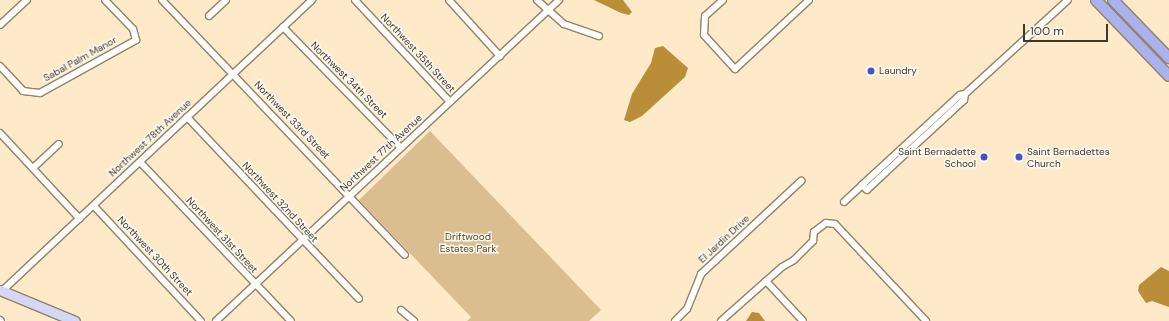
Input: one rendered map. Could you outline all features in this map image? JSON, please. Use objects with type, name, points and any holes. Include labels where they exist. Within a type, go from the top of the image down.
[{"type":"main road","points":[[1096,0],[1169,76]]},
{"type":"main road","points":[[1113,0],[1169,58]]},
{"type":"main road","points":[[1131,37],[1140,29]]},
{"type":"main road","points":[[1,291],[75,321]]},
{"type":"street","points":[[0,25],[27,0]]},
{"type":"street","name":"Sabal Palm Manor","points":[[0,66],[23,91],[40,92],[136,40],[133,29],[105,0]]},
{"type":"street","points":[[110,5],[115,0]]},
{"type":"street","name":"Northwest 33rd Street","points":[[162,0],[234,74],[405,256]]},
{"type":"street","points":[[209,16],[226,0]]},
{"type":"street","name":"Northwest 78th Avenue","points":[[1,291],[94,206],[312,0]]},
{"type":"street","name":"Northwest 35th Street","points":[[355,0],[450,102]]},
{"type":"street","points":[[449,0],[500,56]]},
{"type":"street","points":[[538,0],[547,10],[564,24],[599,36]]},
{"type":"street","name":"Northwest 77th Avenue","points":[[216,321],[350,197],[400,147],[559,0]]},
{"type":"street","points":[[723,0],[705,16],[703,26],[704,35],[735,69],[809,0]]},
{"type":"street","points":[[844,202],[862,185],[866,190],[876,181],[958,106],[964,100],[965,94],[1068,0]]},
{"type":"street","name":"Northwest 34th Street","points":[[283,27],[400,147]]},
{"type":"street","name":"Northwest 32nd Street","points":[[187,117],[359,299]]},
{"type":"street","points":[[0,133],[80,218]]},
{"type":"street","points":[[34,168],[59,144]]},
{"type":"street","name":"Northwest 31st Street","points":[[140,162],[290,321]]},
{"type":"street","name":"El Jardin Drive","points":[[675,321],[687,309],[701,274],[801,181]]},
{"type":"street","name":"Northwest 30th Street","points":[[94,206],[201,321]]},
{"type":"street","points":[[721,321],[766,281],[794,260],[813,241],[814,232],[826,223],[835,224],[926,321]]},
{"type":"street","points":[[766,281],[803,321]]},
{"type":"street","points":[[401,310],[414,321]]},
{"type":"green space","name":"Driftwood Estates Park","points":[[430,131],[601,310],[589,321],[467,321],[471,317],[359,200]]},
{"type":"shaded area","points":[[594,0],[623,0],[632,12],[629,15],[621,13]]},
{"type":"shaded area","points":[[663,46],[688,68],[685,77],[642,116],[630,122],[624,120],[632,94],[651,63],[655,48]]},
{"type":"shaded area","points":[[1161,267],[1169,271],[1169,307],[1152,301],[1146,303],[1138,291],[1139,285]]},
{"type":"shaded area","points":[[752,312],[759,313],[765,321],[746,321]]},
{"type":"place","name":"Laundry","points":[[871,71]]},
{"type":"place","name":"Saint Bernadette School","points":[[984,157]]},
{"type":"place","name":"Saint Bernadettes Church","points":[[1019,157]]}]
